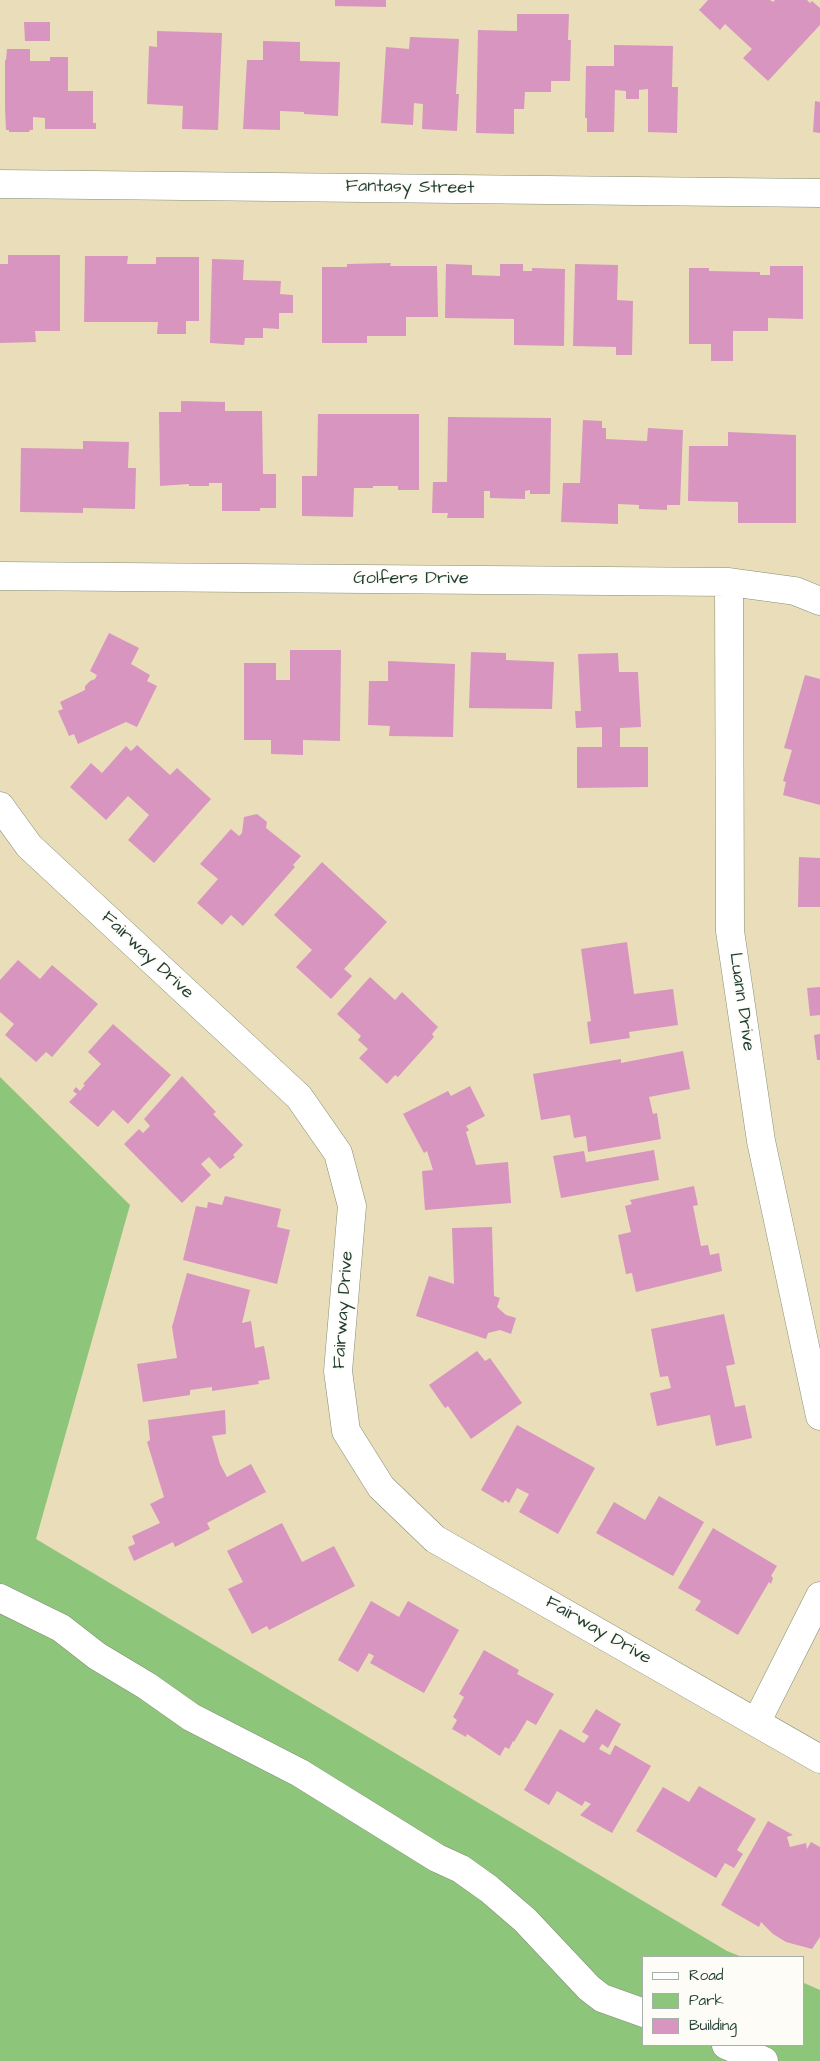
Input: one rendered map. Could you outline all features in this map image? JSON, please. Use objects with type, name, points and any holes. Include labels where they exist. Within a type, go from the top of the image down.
[{"type":"street","name":"Fantasy Street","points":[[0,184],[820,193]]},
{"type":"street","name":"Golfers Drive","points":[[0,576],[729,582],[795,591],[820,601]]},
{"type":"street","name":"Luann Drive","points":[[729,582],[730,931],[761,1141],[820,1416]]},
{"type":"street","name":"Fairway Drive","points":[[0,806],[29,846],[299,1097],[338,1153],[352,1206],[338,1371],[346,1431],[381,1487],[435,1539],[757,1721],[820,1759]]},
{"type":"street","points":[[757,1721],[820,1596]]},
{"type":"street","points":[[0,1598],[61,1628],[97,1656],[147,1686],[183,1712],[300,1773],[437,1858],[461,1869],[490,1889],[525,1920],[589,1988],[602,1998],[642,2012]]},
{"type":"street","points":[[728,2046],[764,2061]]},
{"type":"green space","points":[[0,1077],[130,1205],[36,1539],[727,1951],[740,1956],[642,1956],[642,2046],[805,2046],[805,1983],[820,1990],[820,2061],[0,2061]]},
{"type":"building","points":[[335,0],[386,0],[386,7],[335,6]]},
{"type":"building","points":[[708,0],[770,0],[773,2],[775,0],[807,0],[810,3],[812,1],[820,8],[820,25],[768,81],[743,58],[752,49],[725,24],[720,30],[699,10]]},
{"type":"building","points":[[517,14],[569,14],[568,40],[571,40],[570,81],[551,81],[551,92],[525,92],[524,109],[514,109],[514,134],[476,133],[478,30],[517,31]]},
{"type":"building","points":[[24,22],[50,22],[50,41],[25,41]]},
{"type":"building","points":[[157,31],[222,33],[218,130],[182,129],[183,106],[147,104],[149,46],[157,47]]},
{"type":"building","points":[[410,37],[459,39],[456,94],[459,94],[457,131],[422,129],[423,104],[414,103],[413,125],[381,123],[386,47],[409,49]]},
{"type":"building","points":[[263,41],[300,42],[300,61],[340,62],[338,116],[280,111],[280,130],[243,129],[247,60],[263,60]]},
{"type":"building","points":[[614,45],[673,46],[672,87],[678,87],[677,133],[648,132],[648,89],[639,90],[639,99],[626,99],[626,91],[615,90],[614,132],[587,132],[587,118],[585,118],[586,66],[614,66]]},
{"type":"building","points":[[7,49],[30,49],[30,61],[50,61],[50,57],[68,57],[68,91],[93,91],[93,123],[96,123],[96,129],[45,129],[45,118],[33,117],[33,130],[29,132],[9,132],[9,130],[6,130],[5,60]]},
{"type":"building","points":[[815,101],[820,102],[820,133],[813,132]]},
{"type":"building","points":[[8,255],[60,255],[60,331],[35,331],[36,342],[0,343],[0,264],[8,264]]},
{"type":"building","points":[[85,256],[128,256],[127,264],[156,264],[156,257],[199,257],[199,321],[186,321],[186,334],[157,334],[158,322],[84,322]]},
{"type":"building","points":[[212,259],[244,260],[243,280],[281,281],[280,294],[293,295],[293,313],[279,313],[279,329],[263,328],[263,338],[245,338],[244,345],[210,343]]},
{"type":"building","points":[[391,263],[390,266],[437,266],[438,317],[406,317],[406,336],[367,336],[367,343],[322,343],[322,267],[347,267],[347,264]]},
{"type":"building","points":[[446,264],[472,265],[472,275],[500,276],[500,264],[523,264],[523,271],[532,271],[532,268],[565,269],[564,346],[514,345],[514,319],[445,318]]},
{"type":"building","points":[[575,264],[618,265],[617,300],[633,301],[632,355],[616,355],[616,347],[573,346]]},
{"type":"building","points":[[770,266],[803,266],[803,319],[768,318],[768,331],[733,331],[733,361],[711,361],[711,344],[689,344],[689,268],[709,268],[709,271],[760,272],[760,275],[770,275]]},
{"type":"building","points":[[181,401],[225,402],[225,411],[262,411],[263,474],[276,474],[276,508],[260,508],[260,511],[222,511],[222,483],[209,483],[209,486],[189,486],[189,484],[160,486],[159,412],[181,412]]},
{"type":"building","points":[[318,414],[419,414],[419,490],[398,490],[398,486],[354,488],[353,517],[302,516],[302,476],[317,476]]},
{"type":"building","points":[[448,417],[551,418],[550,494],[530,494],[530,490],[525,491],[525,499],[490,498],[490,491],[484,491],[484,518],[447,518],[448,513],[432,513],[433,482],[447,482]]},
{"type":"building","points":[[583,420],[602,421],[602,428],[606,428],[606,439],[647,441],[648,428],[683,430],[680,505],[667,505],[667,510],[639,509],[639,505],[618,504],[618,524],[561,522],[563,483],[580,483]]},
{"type":"building","points":[[728,432],[796,435],[796,523],[738,523],[738,502],[688,501],[689,446],[728,446]]},
{"type":"building","points":[[83,441],[129,442],[128,468],[136,468],[135,509],[83,508],[83,513],[20,512],[21,448],[83,449]]},
{"type":"building","points":[[109,633],[139,648],[131,664],[150,675],[147,681],[157,686],[137,727],[126,722],[78,744],[74,734],[69,736],[58,711],[63,709],[60,702],[85,690],[85,686],[95,679],[97,675],[90,671]]},
{"type":"building","points":[[290,650],[341,650],[340,741],[303,740],[303,755],[271,754],[271,740],[244,740],[244,663],[276,663],[276,680],[290,680]]},
{"type":"building","points":[[471,652],[506,653],[506,660],[554,662],[552,709],[469,708]]},
{"type":"building","points":[[618,653],[619,672],[638,672],[641,727],[620,728],[620,747],[648,747],[648,787],[577,788],[577,747],[602,747],[602,727],[576,728],[575,711],[581,711],[578,654]]},
{"type":"building","points":[[388,661],[455,664],[453,737],[389,736],[390,726],[368,725],[369,681],[388,681]]},
{"type":"building","points":[[805,675],[820,679],[820,805],[783,795],[786,782],[783,781],[792,750],[784,748]]},
{"type":"building","points":[[137,745],[170,775],[177,768],[211,799],[154,863],[128,840],[149,815],[128,796],[106,820],[70,787],[91,763],[102,773],[126,746],[131,751]]},
{"type":"building","points":[[257,814],[267,822],[266,828],[301,856],[293,865],[295,867],[243,926],[231,915],[222,925],[197,903],[218,879],[200,864],[231,829],[239,836],[242,833],[244,817]]},
{"type":"building","points":[[799,857],[820,858],[820,907],[798,907]]},
{"type":"building","points":[[322,862],[387,922],[344,969],[352,976],[331,999],[296,967],[312,950],[274,915]]},
{"type":"building","points":[[627,942],[634,994],[673,989],[678,1025],[629,1032],[630,1038],[590,1044],[587,1022],[591,1021],[581,949]]},
{"type":"building","points":[[18,960],[40,979],[52,965],[98,1004],[52,1057],[46,1052],[36,1062],[5,1035],[14,1024],[0,1012],[0,980]]},
{"type":"building","points":[[370,977],[395,1000],[402,992],[438,1027],[432,1034],[434,1037],[398,1077],[395,1075],[387,1084],[359,1058],[368,1049],[358,1040],[361,1036],[337,1014]]},
{"type":"building","points":[[820,987],[820,1015],[810,1016],[807,988]]},
{"type":"building","points":[[113,1024],[171,1075],[128,1124],[113,1110],[98,1127],[69,1102],[77,1094],[73,1091],[76,1087],[80,1091],[85,1085],[83,1084],[101,1064],[88,1052]]},
{"type":"building","points":[[820,1034],[820,1060],[817,1060],[814,1035]]},
{"type":"building","points":[[683,1051],[690,1089],[649,1097],[653,1114],[657,1113],[661,1139],[588,1152],[586,1136],[574,1138],[570,1115],[541,1120],[533,1074],[621,1059],[621,1063]]},
{"type":"building","points":[[182,1076],[216,1112],[213,1114],[243,1145],[233,1155],[235,1157],[220,1169],[209,1157],[201,1164],[211,1175],[182,1203],[124,1144],[139,1129],[143,1133],[150,1126],[144,1119]]},
{"type":"building","points":[[470,1086],[485,1116],[466,1126],[469,1130],[466,1132],[476,1165],[508,1162],[511,1203],[425,1210],[422,1171],[433,1170],[427,1151],[424,1153],[403,1114],[448,1091],[451,1096]]},
{"type":"building","points":[[654,1150],[659,1180],[561,1198],[553,1156],[584,1151],[586,1162]]},
{"type":"building","points":[[694,1186],[698,1205],[693,1206],[701,1246],[708,1245],[710,1255],[719,1253],[722,1271],[636,1292],[632,1273],[626,1274],[618,1235],[631,1232],[625,1206],[632,1204],[630,1200]]},
{"type":"building","points":[[225,1196],[281,1209],[277,1227],[290,1230],[277,1284],[183,1260],[196,1206],[207,1208],[208,1202],[222,1205]]},
{"type":"building","points":[[492,1227],[494,1296],[500,1298],[497,1307],[506,1315],[516,1318],[511,1334],[500,1330],[488,1333],[486,1339],[416,1316],[429,1276],[454,1284],[452,1228]]},
{"type":"building","points":[[187,1273],[250,1290],[242,1323],[251,1321],[255,1348],[264,1346],[270,1379],[258,1381],[259,1384],[212,1391],[212,1387],[190,1390],[190,1395],[143,1402],[137,1364],[177,1358],[172,1327]]},
{"type":"building","points":[[724,1314],[735,1364],[726,1366],[735,1407],[745,1405],[752,1438],[716,1446],[710,1415],[657,1426],[650,1393],[671,1388],[668,1376],[660,1377],[651,1329]]},
{"type":"building","points":[[477,1351],[485,1361],[490,1358],[522,1403],[471,1439],[448,1406],[445,1408],[429,1385]]},
{"type":"building","points":[[225,1410],[226,1434],[212,1436],[220,1464],[227,1477],[251,1464],[266,1492],[207,1523],[210,1529],[175,1547],[173,1542],[134,1561],[128,1547],[135,1544],[132,1536],[160,1523],[150,1504],[164,1497],[147,1442],[150,1440],[148,1420]]},
{"type":"building","points":[[517,1425],[595,1468],[558,1534],[519,1512],[529,1494],[517,1488],[509,1503],[505,1500],[503,1503],[481,1490]]},
{"type":"building","points":[[659,1496],[704,1522],[673,1576],[596,1533],[614,1502],[645,1520]]},
{"type":"building","points":[[282,1523],[302,1562],[334,1546],[355,1586],[269,1630],[267,1626],[252,1634],[228,1589],[243,1582],[227,1551]]},
{"type":"building","points":[[713,1528],[777,1566],[771,1576],[773,1578],[771,1584],[769,1582],[738,1635],[695,1610],[701,1601],[678,1588]]},
{"type":"building","points":[[371,1601],[399,1617],[408,1601],[459,1630],[424,1693],[370,1663],[374,1656],[369,1653],[358,1672],[338,1660]]},
{"type":"building","points":[[484,1650],[519,1670],[517,1674],[554,1694],[536,1725],[527,1720],[509,1749],[505,1747],[500,1756],[467,1734],[466,1737],[452,1729],[457,1720],[453,1717],[464,1697],[459,1694]]},
{"type":"building","points":[[596,1709],[621,1724],[608,1748],[602,1744],[599,1749],[610,1755],[615,1745],[651,1766],[612,1833],[580,1815],[591,1804],[585,1801],[582,1806],[557,1791],[549,1805],[524,1790],[560,1729],[584,1743],[589,1736],[582,1732]]},
{"type":"building","points":[[699,1786],[756,1819],[737,1850],[743,1854],[734,1868],[725,1863],[716,1878],[636,1831],[663,1787],[689,1802]]},
{"type":"building","points":[[768,1821],[793,1835],[787,1837],[790,1847],[806,1843],[807,1849],[811,1842],[820,1847],[820,1937],[812,1949],[786,1942],[773,1934],[761,1922],[759,1927],[721,1905]]}]
